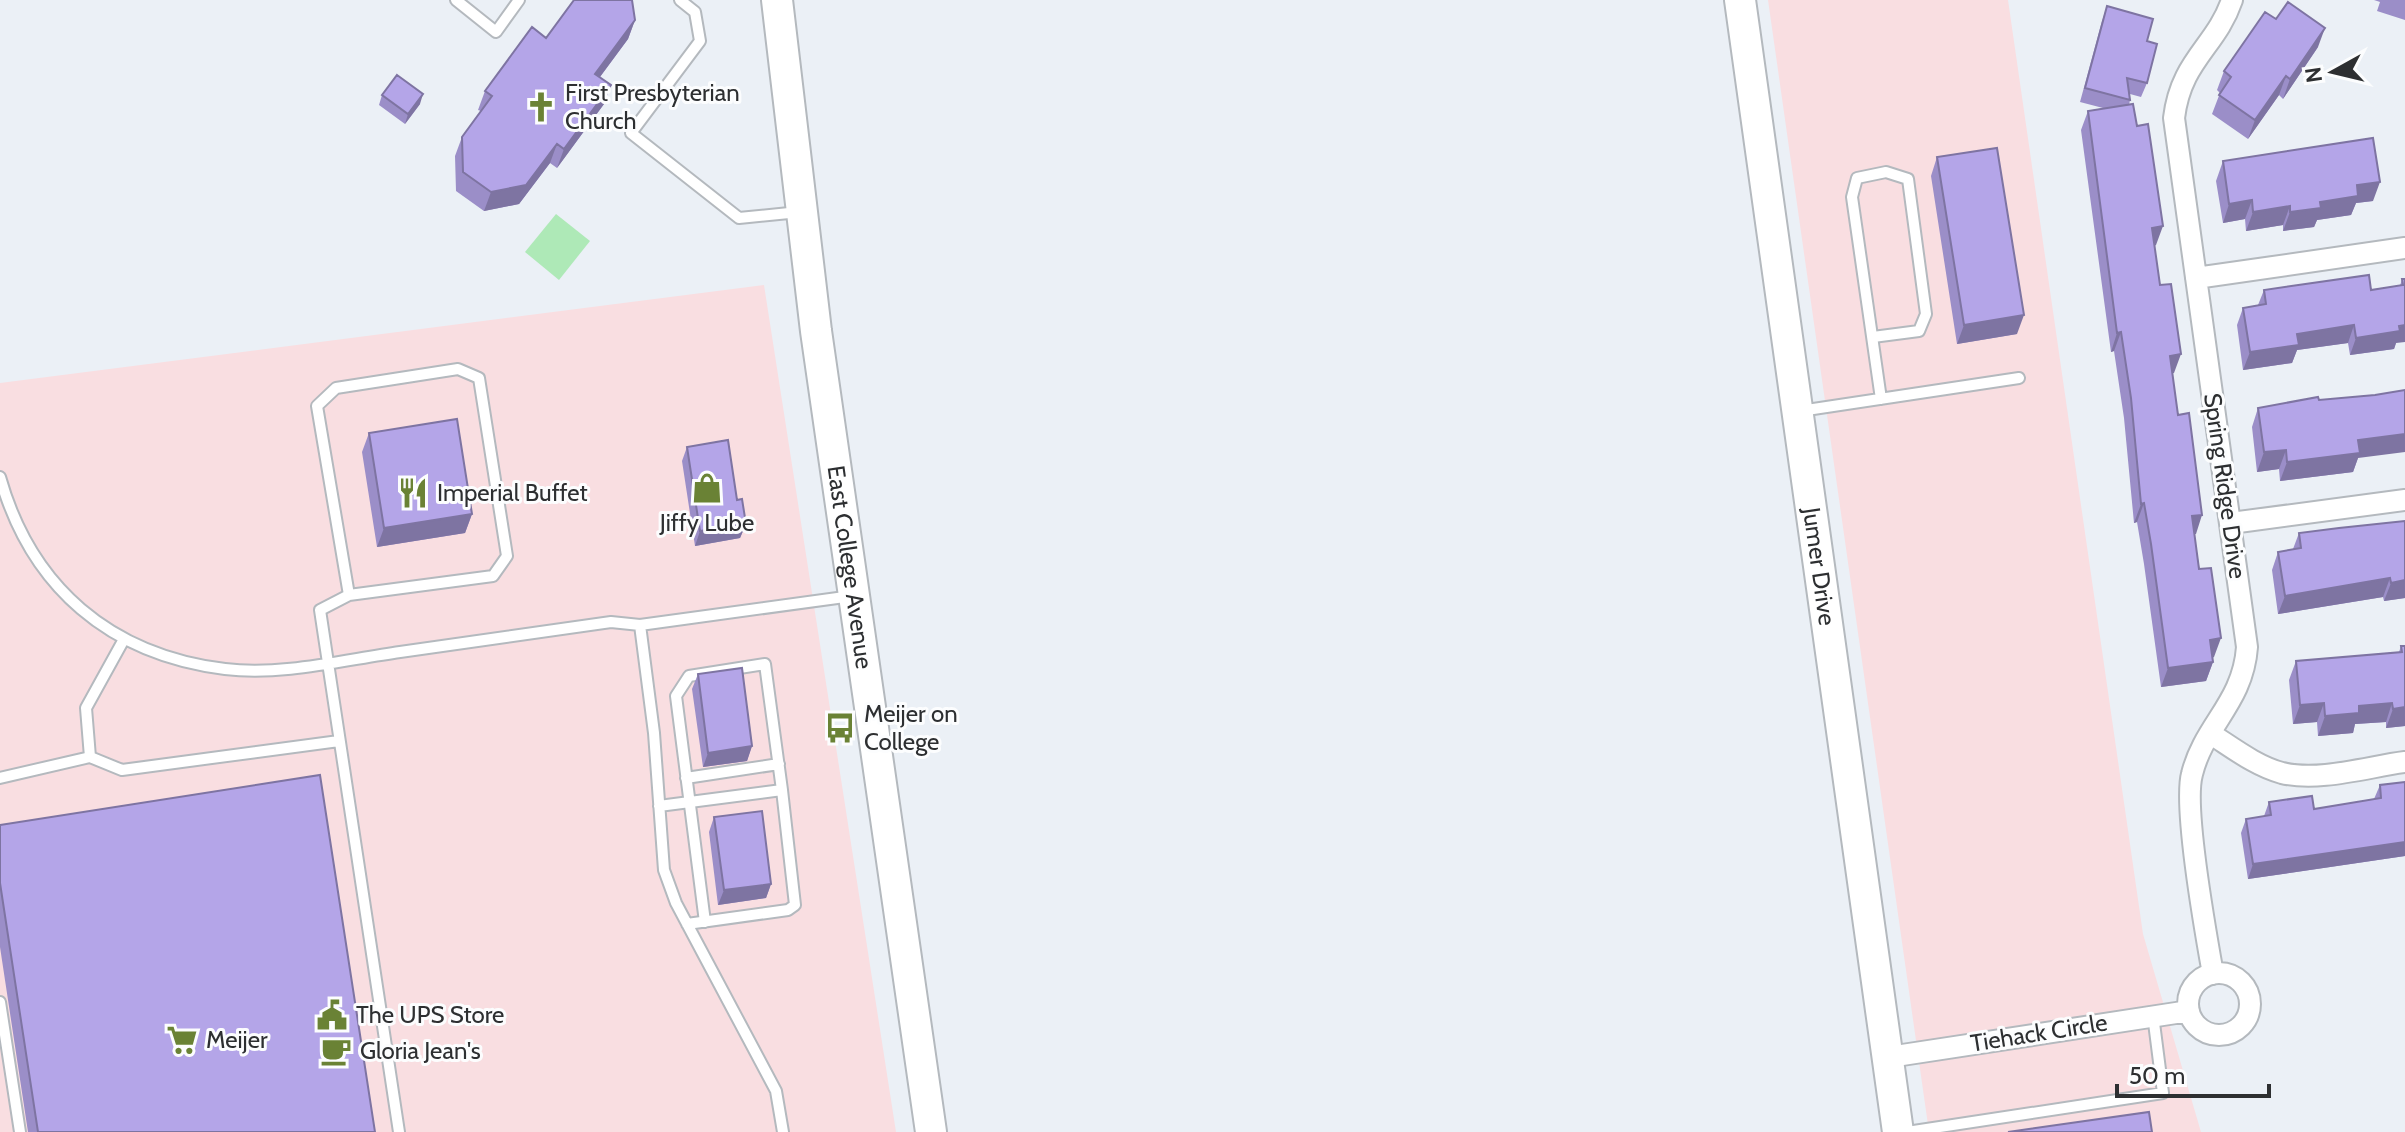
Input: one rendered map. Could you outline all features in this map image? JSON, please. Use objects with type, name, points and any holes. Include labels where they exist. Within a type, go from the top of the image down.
[{"type":"main road","name":"East College Avenue","points":[[777,0],[853,596],[931,1132]]},
{"type":"main road","name":"Jumer Drive","points":[[1740,0],[1898,1132]]},
{"type":"street","name":"Spring Ridge Drive","points":[[2213,974],[2189,796],[2199,752],[2239,690],[2246,668],[2247,647],[2174,118],[2177,96],[2185,75],[2223,21],[2232,0]]},
{"type":"street","points":[[2196,278],[2405,248]]},
{"type":"street","points":[[2231,523],[2405,500]]},
{"type":"street","points":[[2211,734],[2262,766],[2283,773],[2305,775],[2405,762]]},
{"type":"street","points":[[2224,973],[2242,983],[2250,1002],[2246,1021],[2239,1029],[2219,1036],[2200,1028],[2189,1011],[2191,992],[2204,977],[2213,974],[2224,973]]},
{"type":"street","name":"Tiehack Circle","points":[[1889,1057],[2189,1011]]},
{"type":"lane","points":[[456,0],[496,32],[519,0]]},
{"type":"lane","points":[[680,0],[695,12],[700,41],[631,133],[739,218],[803,212]]},
{"type":"lane","points":[[1873,337],[1919,331],[1926,314],[1908,179],[1886,172],[1857,178],[1852,197],[1881,399]]},
{"type":"lane","points":[[349,595],[317,406],[336,388],[458,369],[479,378],[507,556],[493,576],[349,595],[320,610],[399,1132]]},
{"type":"lane","points":[[1798,411],[2019,378]]},
{"type":"lane","points":[[0,477],[10,512],[41,569],[79,606],[123,641],[171,658],[226,669],[282,669],[611,622],[640,625],[853,596]]},
{"type":"lane","points":[[640,625],[664,870],[687,924],[776,1091],[783,1132]]},
{"type":"lane","points":[[90,757],[86,708],[123,641]]},
{"type":"lane","points":[[687,924],[705,922],[788,910],[795,905],[765,664],[689,676],[676,696],[705,922]]},
{"type":"lane","points":[[0,778],[90,757],[122,770],[339,741]]},
{"type":"lane","points":[[686,778],[779,764]]},
{"type":"lane","points":[[659,806],[782,790]]},
{"type":"lane","points":[[0,1002],[20,1132]]},
{"type":"lane","points":[[1907,1132],[2163,1093],[2153,1015]]},
{"type":"shaded area","points":[[1768,0],[2008,0],[2143,934],[2201,1132],[1929,1132]]},
{"type":"shaded area","points":[[764,285],[896,1132],[0,1132],[0,383]]},
{"type":"green space","points":[[556,214],[590,241],[559,280],[525,252]]},
{"type":"building","name":"First Presbyterian Church","points":[[574,0],[632,0],[635,20],[595,74],[611,85],[564,149],[557,144],[526,185],[491,192],[463,172],[462,137],[492,96],[485,91],[532,27],[546,38]]},
{"type":"building","points":[[2288,2],[2325,28],[2290,79],[2286,76],[2255,120],[2219,95],[2231,77],[2224,71],[2265,12],[2276,19]]},
{"type":"building","points":[[2107,6],[2153,19],[2147,41],[2157,44],[2147,83],[2127,78],[2130,100],[2085,88]]},
{"type":"building","points":[[397,75],[423,94],[408,114],[382,95]]},
{"type":"building","points":[[2133,104],[2137,126],[2148,124],[2163,226],[2152,228],[2160,285],[2171,284],[2181,354],[2170,356],[2178,415],[2189,413],[2202,515],[2192,516],[2199,569],[2211,568],[2221,638],[2210,640],[2213,662],[2168,668],[2151,544],[2144,503],[2141,504],[2131,398],[2121,332],[2117,333],[2088,111]]},
{"type":"building","points":[[2373,138],[2380,182],[2357,185],[2358,196],[2320,202],[2321,208],[2290,212],[2290,206],[2253,212],[2252,200],[2229,204],[2223,161]]},
{"type":"building","points":[[1997,148],[2024,315],[1964,325],[1937,157]]},
{"type":"building","points":[[2369,275],[2371,290],[2403,285],[2402,279],[2405,279],[2405,325],[2399,326],[2400,331],[2356,338],[2354,325],[2297,334],[2299,345],[2250,352],[2243,308],[2266,304],[2264,290]]},
{"type":"building","points":[[2405,390],[2405,434],[2358,440],[2360,453],[2287,462],[2286,450],[2264,452],[2258,408],[2318,397],[2319,400]]},
{"type":"building","name":"Imperial Buffet","points":[[457,419],[472,514],[384,528],[369,433]]},
{"type":"building","name":"Jiffy Lube","points":[[728,440],[737,500],[742,499],[746,524],[700,531],[687,447]]},
{"type":"building","points":[[2405,521],[2405,580],[2391,583],[2390,578],[2285,596],[2278,552],[2301,548],[2299,533]]},
{"type":"building","points":[[2401,646],[2405,646],[2405,707],[2393,709],[2392,703],[2359,706],[2359,713],[2325,716],[2324,703],[2300,705],[2296,661],[2402,652]]},
{"type":"building","points":[[742,668],[752,746],[708,753],[698,674]]},
{"type":"building","name":"Meijer","points":[[320,775],[375,1132],[38,1132],[0,883],[0,825]]},
{"type":"building","points":[[2405,782],[2405,842],[2253,864],[2246,819],[2271,815],[2269,802],[2312,796],[2314,809],[2381,798],[2380,785]]},
{"type":"building","points":[[762,811],[771,884],[724,890],[714,817]]},
{"type":"building","points":[[2149,1112],[2152,1132],[2008,1132]]},
{"type":"place","name":"First Presbyterian Church","points":[[541,107]]},
{"type":"place","name":"Jiffy Lube","points":[[707,488]]},
{"type":"place","name":"Imperial Buffet","points":[[413,493]]},
{"type":"place","name":"Meijer on College","points":[[840,728]]},
{"type":"place","name":"The UPS Store","points":[[332,1015]]},
{"type":"place","name":"Meijer","points":[[182,1040]]},
{"type":"place","name":"Gloria Jean's","points":[[336,1051]]}]
